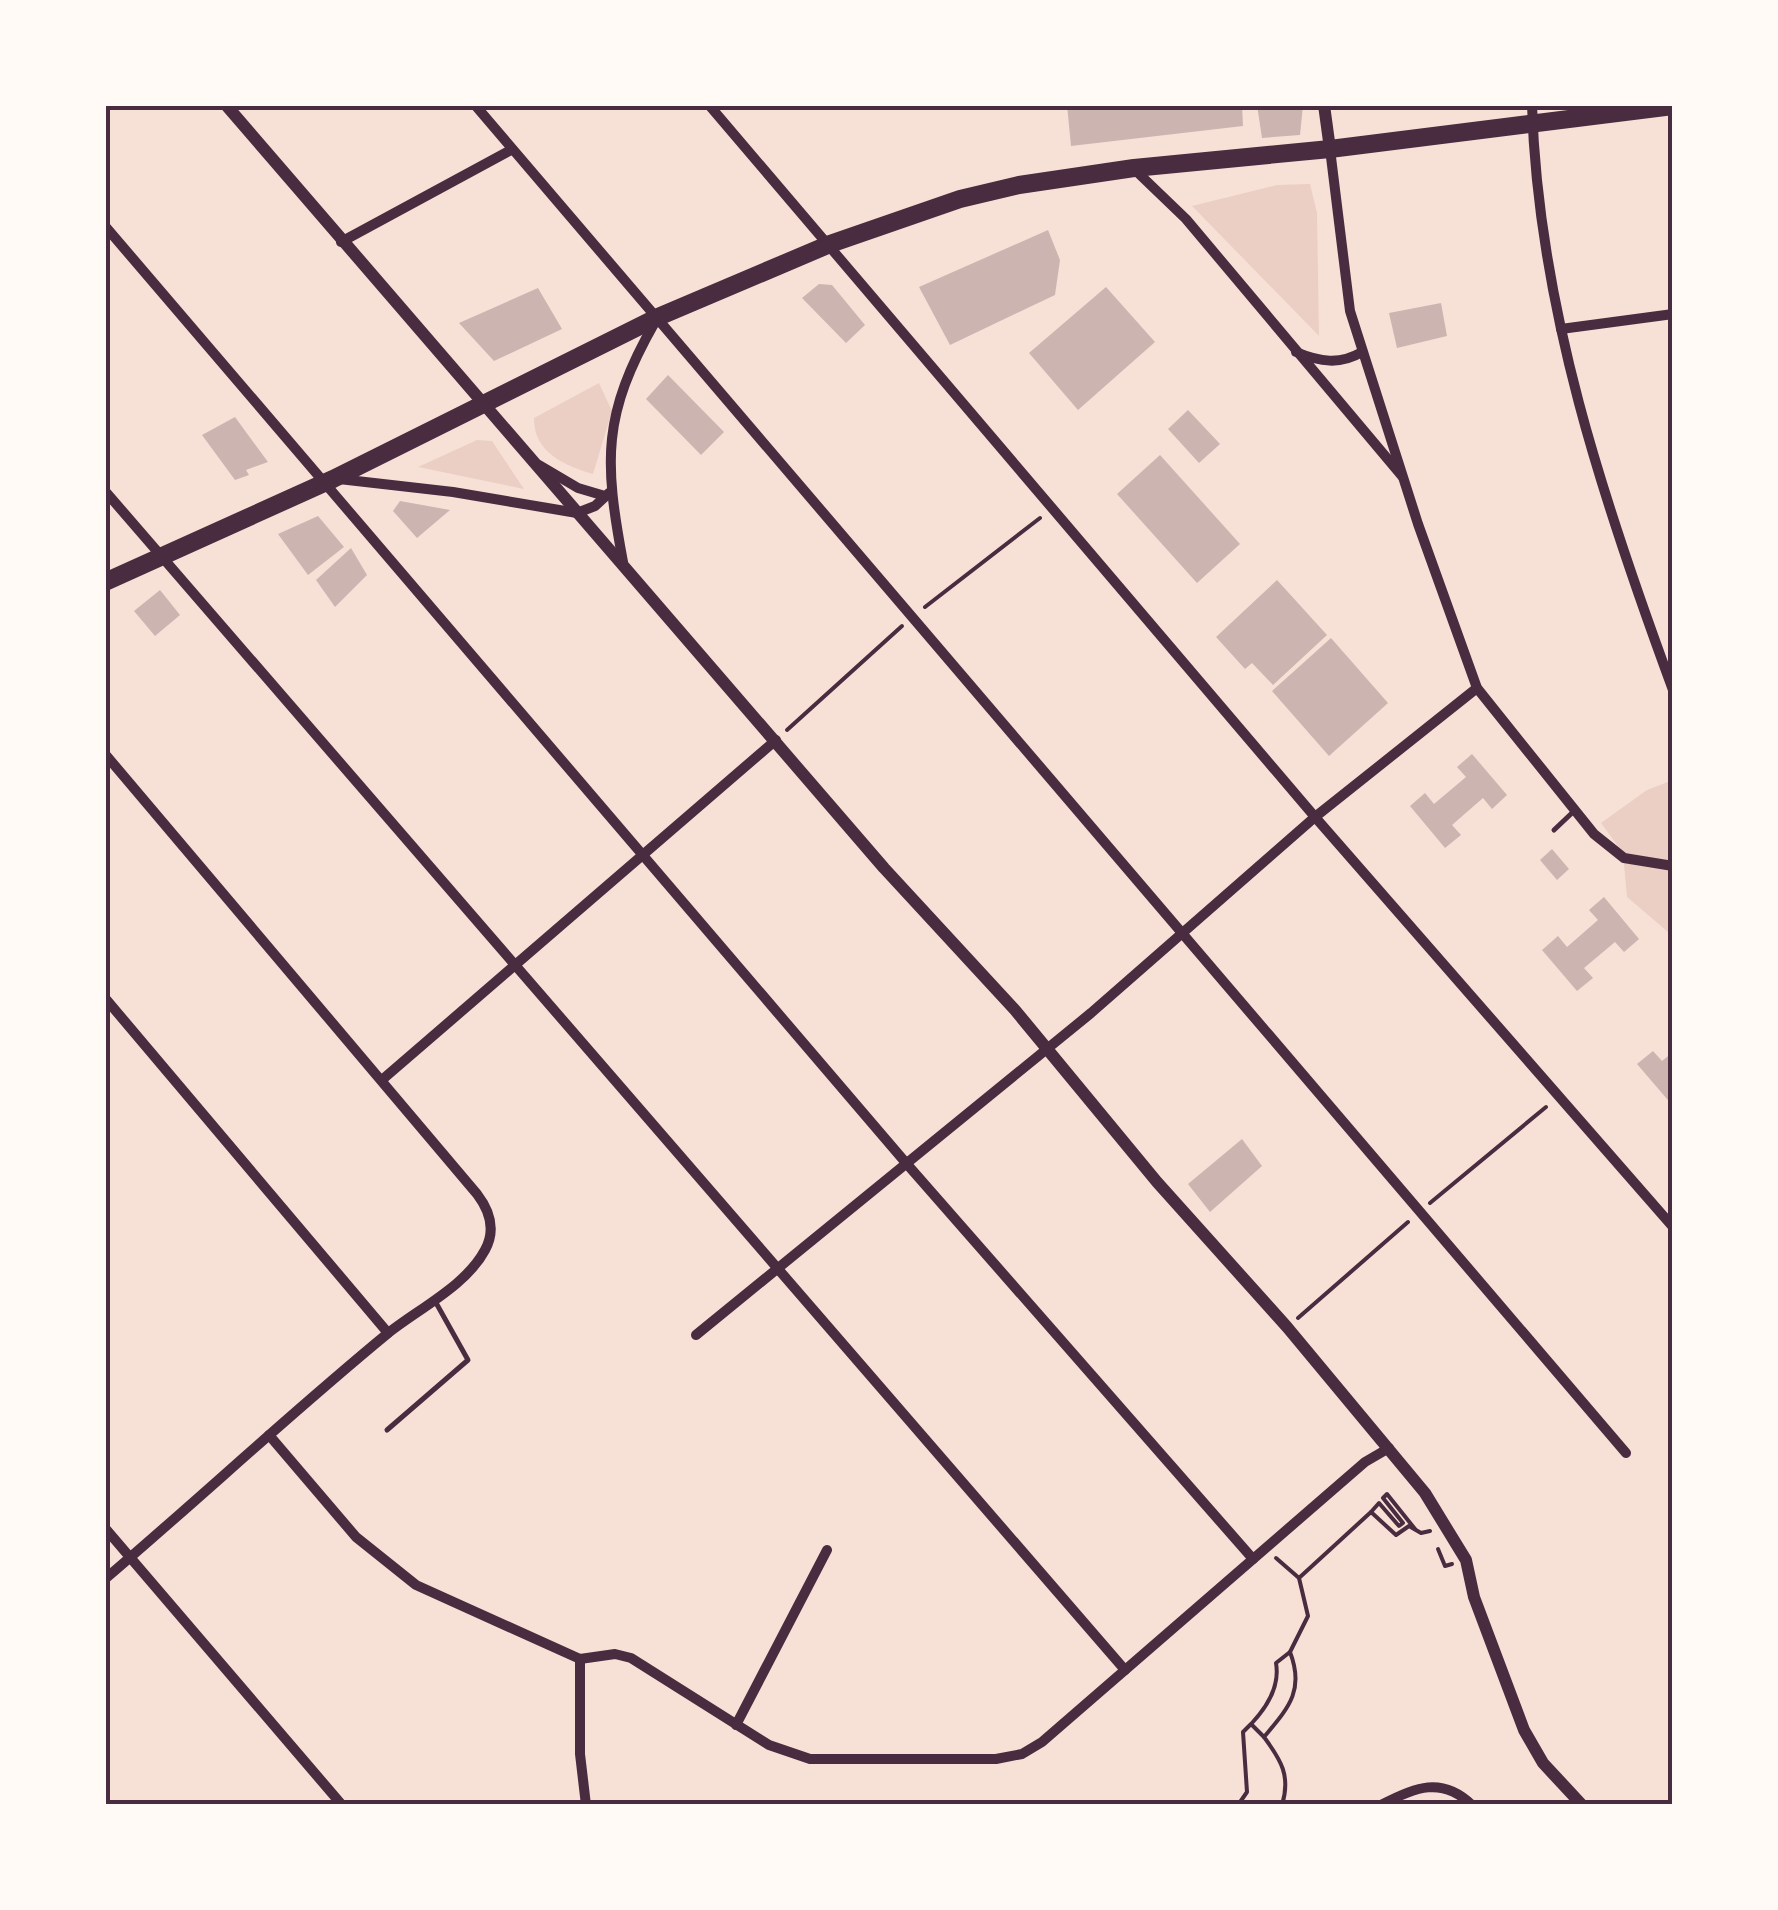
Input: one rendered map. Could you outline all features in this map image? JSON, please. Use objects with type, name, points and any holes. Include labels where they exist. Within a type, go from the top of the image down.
[{"type":"main road","points":[[105,582],[328,481],[479,402],[658,317],[830,244],[960,200],[1020,185],[1134,168],[1330,149],[1532,114],[1673,106]]},
{"type":"street","points":[[226,105],[1426,1493],[1466,1560],[1474,1597],[1524,1730],[1543,1763],[1582,1805]]},
{"type":"street","points":[[474,105],[1183,930],[1626,1453]]},
{"type":"street","points":[[708,105],[1673,1227]]},
{"type":"street","points":[[1324,105],[1350,311],[1478,688],[1594,834],[1624,858],[1673,866]]},
{"type":"street","points":[[1532,114],[1560,328],[1597,470],[1673,690]]},
{"type":"street","points":[[341,242],[512,150]]},
{"type":"street","points":[[1134,168],[1186,219],[1404,478]]},
{"type":"street","points":[[105,226],[328,481],[906,1163],[1254,1559]]},
{"type":"street","points":[[1560,328],[1673,314]]},
{"type":"street","points":[[623,562],[607,495],[612,432],[629,369],[658,317]]},
{"type":"street","points":[[1296,352],[1331,362],[1362,352]]},
{"type":"street","points":[[538,465],[578,488],[607,495]]},
{"type":"street","points":[[328,481],[453,492],[577,513],[607,495]]},
{"type":"street","points":[[105,491],[1125,1670]]},
{"type":"street","points":[[696,1335],[1045,1048],[1316,816],[1478,688]]},
{"type":"street","points":[[382,1079],[776,740]]},
{"type":"street","points":[[105,754],[485,1205],[491,1229],[484,1252],[472,1269],[388,1333],[105,1578]]},
{"type":"street","points":[[105,998],[388,1333]]},
{"type":"street","points":[[270,1435],[356,1537],[388,1564],[449,1602],[580,1660],[615,1654],[631,1658],[736,1725],[787,1753],[810,1758],[996,1759],[1022,1754],[1042,1742],[1365,1462],[1389,1448]]},
{"type":"street","points":[[105,1528],[342,1805]]},
{"type":"street","points":[[736,1725],[827,1550]]},
{"type":"street","points":[[580,1660],[580,1754],[586,1805]]},
{"type":"street","points":[[1381,1805],[1402,1793],[1439,1785],[1456,1791],[1472,1805]]},
{"type":"lane","points":[[1554,830],[1575,810]]},
{"type":"lane","points":[[387,1430],[468,1360],[433,1298]]},
{"type":"path","points":[[776,740],[914,616],[1054,508]]},
{"type":"path","points":[[1287,1328],[1559,1097]]},
{"type":"path","points":[[1299,1578],[1379,1503],[1399,1526],[1402,1523],[1382,1498],[1387,1494],[1415,1529],[1421,1534],[1430,1531]]},
{"type":"path","points":[[1372,1512],[1396,1535],[1409,1526],[1415,1529]]},
{"type":"path","points":[[1438,1548],[1445,1566],[1466,1560]]},
{"type":"path","points":[[1238,1805],[1248,1792],[1242,1732],[1264,1710],[1277,1682],[1276,1664],[1290,1652],[1308,1616],[1299,1578],[1276,1558]]},
{"type":"path","points":[[1264,1737],[1288,1712],[1298,1684],[1290,1652]]},
{"type":"path","points":[[1250,1724],[1284,1764],[1286,1790],[1282,1805]]},
{"type":"shaded area","points":[[1310,184],[1317,213],[1319,336],[1192,206],[1277,185]]},
{"type":"shaded area","points":[[599,383],[612,411],[593,474],[562,462],[545,449],[535,430],[534,418]]},
{"type":"shaded area","points":[[477,440],[492,441],[524,489],[418,467]]},
{"type":"shaded area","points":[[1673,780],[1673,928],[1668,932],[1627,897],[1623,853],[1601,823],[1647,790]]},
{"type":"building","points":[[1067,105],[1242,105],[1243,126],[1071,146]]},
{"type":"building","points":[[1257,105],[1303,105],[1300,135],[1262,138]]},
{"type":"building","points":[[1048,230],[1060,260],[1055,295],[950,345],[919,287]]},
{"type":"building","points":[[819,284],[832,285],[865,325],[846,343],[802,298]]},
{"type":"building","points":[[1106,287],[1155,342],[1078,410],[1029,353]]},
{"type":"building","points":[[538,288],[562,329],[494,361],[459,323]]},
{"type":"building","points":[[1441,303],[1447,336],[1397,348],[1389,313]]},
{"type":"building","points":[[668,375],[724,432],[701,455],[646,399]]},
{"type":"building","points":[[1188,410],[1220,444],[1199,463],[1168,429]]},
{"type":"building","points":[[235,417],[268,462],[246,470],[249,475],[235,480],[202,435]]},
{"type":"building","points":[[1160,455],[1240,544],[1197,583],[1117,494]]},
{"type":"building","points":[[400,501],[450,510],[417,538],[393,511]]},
{"type":"building","points":[[318,516],[344,547],[308,575],[278,534]]},
{"type":"building","points":[[351,548],[367,575],[335,607],[316,580]]},
{"type":"building","points":[[1277,580],[1327,635],[1273,685],[1252,663],[1245,669],[1216,637]]},
{"type":"building","points":[[160,590],[180,615],[155,636],[134,611]]},
{"type":"building","points":[[1331,638],[1388,703],[1329,756],[1272,691]]},
{"type":"building","points":[[1472,754],[1507,795],[1492,809],[1483,798],[1452,825],[1461,835],[1445,848],[1410,806],[1425,793],[1434,804],[1466,777],[1457,767]]},
{"type":"building","points":[[1552,849],[1569,869],[1557,880],[1540,860]]},
{"type":"building","points":[[1604,897],[1639,939],[1624,952],[1615,942],[1584,968],[1593,978],[1577,991],[1542,950],[1558,936],[1567,947],[1598,920],[1589,910]]},
{"type":"building","points":[[1653,1051],[1662,1061],[1673,1052],[1673,1106],[1637,1064]]},
{"type":"building","points":[[1242,1139],[1262,1166],[1210,1212],[1188,1184]]}]
